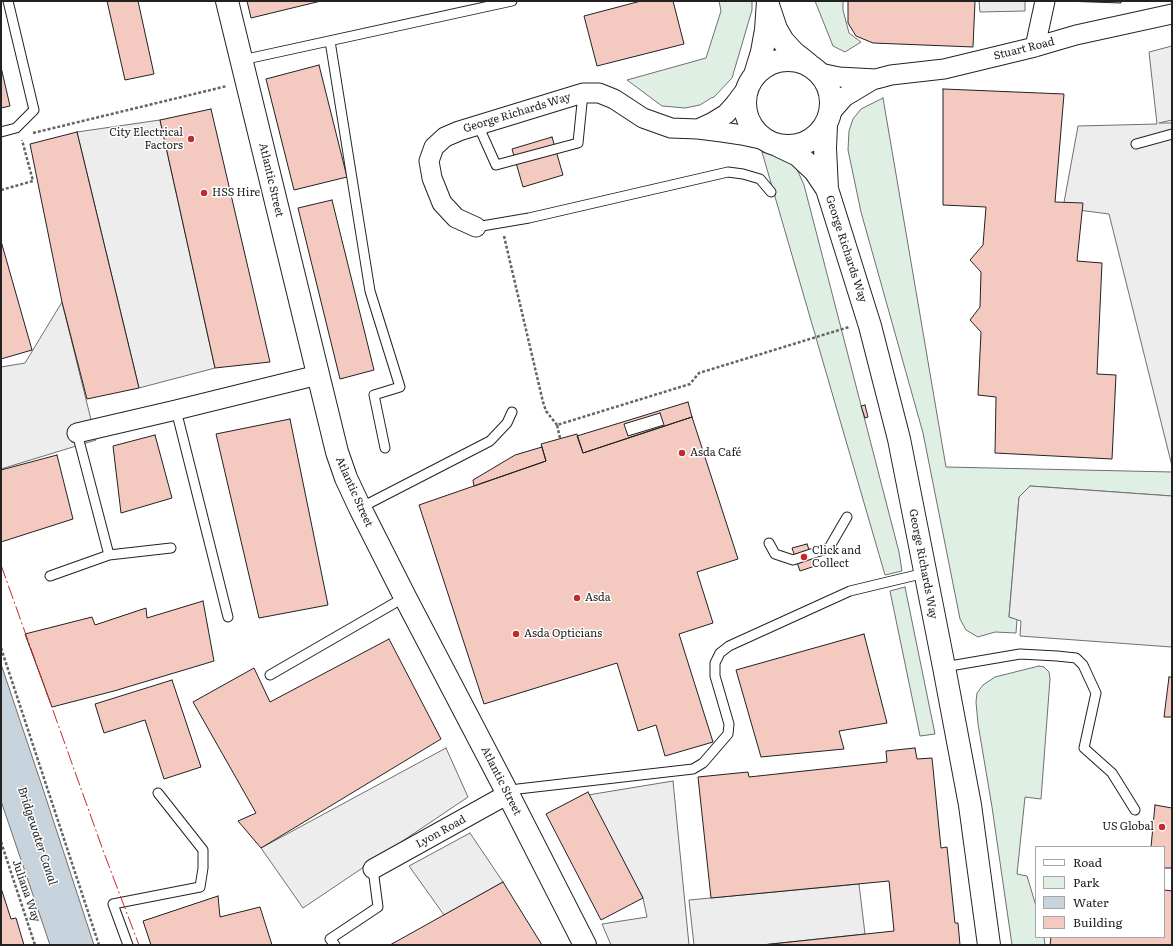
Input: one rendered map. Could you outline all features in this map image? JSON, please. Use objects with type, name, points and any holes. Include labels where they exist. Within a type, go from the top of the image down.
[{"type":"street","name":"Atlantic Street","points":[[227,1],[248,81],[337,452],[346,478],[405,598],[585,945]]},
{"type":"street","points":[[1034,47],[1045,1]]},
{"type":"street","name":"George Richards Way","points":[[768,4],[776,29],[783,41],[794,53],[815,69]]},
{"type":"street","name":"George Richards Way","points":[[698,129],[714,122],[726,114],[751,81],[762,52],[768,4]]},
{"type":"street","name":"Stuart Road","points":[[828,118],[844,97],[859,87],[876,79],[892,75],[944,69],[1076,35],[1172,14]]},
{"type":"street","points":[[780,60],[795,60],[815,69],[828,85],[832,98],[828,118],[818,135],[806,143],[793,146],[772,143],[754,130],[747,117],[744,102],[751,81],[766,65],[780,60]]},
{"type":"street","name":"Stuart Road","points":[[815,69],[839,77],[876,79]]},
{"type":"street","name":"George Richards Way","points":[[476,227],[456,218],[442,203],[432,178],[429,162],[434,147],[445,137],[459,131],[583,93],[599,93],[614,99],[642,118],[671,128],[698,129],[742,135],[772,143],[798,154],[815,171],[827,189]]},
{"type":"street","name":"George Richards Way","points":[[828,118],[825,148],[827,189],[870,326],[898,439],[970,804],[990,945]]},
{"type":"street","points":[[77,433],[318,375]]},
{"type":"street","name":"Lyon Road","points":[[373,869],[508,794]]},
{"type":"lane","points":[[1,132],[16,128],[34,110],[8,1]]},
{"type":"lane","points":[[242,60],[512,1]]},
{"type":"lane","points":[[330,41],[370,291],[400,387],[374,395],[385,448]]},
{"type":"lane","points":[[478,125],[496,165],[578,143],[583,93]]},
{"type":"lane","points":[[1136,144],[1172,134]]},
{"type":"lane","points":[[476,227],[529,218],[728,172],[743,174],[760,179],[771,192]]},
{"type":"lane","points":[[176,410],[228,617]]},
{"type":"lane","points":[[360,508],[490,441],[507,423],[512,412]]},
{"type":"lane","points":[[77,433],[109,555]]},
{"type":"lane","points":[[769,543],[775,554],[793,560],[829,548],[847,517]]},
{"type":"lane","points":[[50,576],[109,555],[171,548]]},
{"type":"lane","points":[[508,794],[518,789],[693,769],[703,763],[728,734],[729,724],[715,676],[715,663],[720,653],[729,646],[850,591],[925,572]]},
{"type":"lane","points":[[270,675],[405,598]]},
{"type":"lane","points":[[944,667],[1020,654],[1076,658],[1083,665],[1096,693],[1084,748],[1112,773],[1135,810]]},
{"type":"lane","points":[[128,945],[113,904],[200,887],[203,868],[203,850],[158,793]]},
{"type":"lane","points":[[335,945],[330,939],[378,907],[373,869]]},
{"type":"path","points":[[29,134],[248,81]]},
{"type":"path","points":[[1,190],[33,181],[21,136]]},
{"type":"path","points":[[501,223],[546,411],[557,425],[560,438]]},
{"type":"path","points":[[557,425],[690,384],[699,373],[853,326]]},
{"type":"path","points":[[1,648],[99,945]]},
{"type":"path","name":"Juliana Way","points":[[1,842],[35,945]]},
{"type":"green space","points":[[719,1],[752,1],[752,10],[732,78],[714,97],[700,105],[685,108],[662,106],[627,80],[706,58],[721,11]]},
{"type":"green space","points":[[815,1],[843,1],[843,10],[849,33],[861,42],[845,52],[833,46]]},
{"type":"green space","points":[[883,98],[946,467],[1172,472],[1172,496],[1030,486],[1019,497],[1009,617],[1017,619],[1016,633],[995,632],[978,637],[966,630],[960,619],[923,433],[861,212],[848,150],[849,131],[853,119],[861,109]]},
{"type":"green space","points":[[762,152],[777,154],[796,167],[804,185],[899,552],[902,571],[885,575]]},
{"type":"green space","points":[[905,587],[935,734],[920,736],[890,591]]},
{"type":"green space","points":[[1039,666],[1044,667],[1049,672],[1050,679],[1041,799],[1025,797],[1017,874],[1027,876],[1035,903],[1035,938],[1044,938],[1045,945],[1012,945],[992,807],[978,724],[976,702],[977,693],[983,685],[995,677]]},
{"type":"shaded area","points":[[979,1],[1025,1],[1025,11],[980,12]]},
{"type":"shaded area","points":[[1172,46],[1172,120],[1159,123],[1172,123],[1172,466],[1109,214],[1063,208],[1078,126],[1157,124],[1149,52]]},
{"type":"shaded area","points":[[160,120],[215,368],[139,388],[77,132]]},
{"type":"shaded area","points":[[62,302],[96,440],[1,469],[1,367],[25,363]]},
{"type":"shaded area","points":[[1030,486],[1172,496],[1172,647],[1020,636],[1021,621],[1009,617],[1019,497]]},
{"type":"shaded area","points":[[446,748],[468,797],[303,908],[261,848]]},
{"type":"shaded area","points":[[673,781],[689,945],[611,945],[602,924],[647,917],[643,898],[588,795]]},
{"type":"shaded area","points":[[470,833],[503,882],[444,915],[409,866]]},
{"type":"shaded area","points":[[859,884],[865,934],[762,945],[694,945],[689,900]]},
{"type":"water","name":"Bridgewater Canal","points":[[1,664],[94,945],[50,945],[1,801]]},
{"type":"building","points":[[107,1],[138,1],[154,74],[125,80]]},
{"type":"building","points":[[247,1],[321,1],[251,18]]},
{"type":"building","points":[[641,1],[673,1],[684,44],[597,66],[584,16]]},
{"type":"building","points":[[848,1],[975,1],[973,47],[873,43],[856,36],[848,23]]},
{"type":"building","points":[[1063,1],[1121,1],[1121,3]]},
{"type":"building","points":[[319,65],[347,177],[294,190],[266,79]]},
{"type":"building","points":[[1,67],[10,106],[1,108]]},
{"type":"building","points":[[943,89],[1064,94],[1055,202],[1083,203],[1077,261],[1102,263],[1097,374],[1116,375],[1112,459],[995,453],[996,397],[978,395],[981,332],[970,320],[980,307],[981,272],[970,260],[983,245],[986,207],[943,205]]},
{"type":"building","points":[[211,109],[270,362],[215,368],[160,120]]},
{"type":"building","points":[[77,132],[139,388],[87,399],[62,302],[30,144]]},
{"type":"building","points":[[552,137],[563,175],[523,187],[512,149]]},
{"type":"building","points":[[332,200],[374,370],[340,379],[298,208]]},
{"type":"building","points":[[1,241],[32,350],[1,359]]},
{"type":"building","points":[[688,402],[692,417],[583,453],[577,436]]},
{"type":"building","points":[[865,405],[868,417],[865,418],[861,406]]},
{"type":"building","points":[[660,413],[664,425],[628,436],[624,424]]},
{"type":"building","name":"Asda","points":[[692,417],[738,559],[697,572],[713,623],[679,634],[713,742],[665,756],[656,725],[638,731],[617,663],[484,704],[419,505],[546,461],[541,444],[577,434],[583,453]]},
{"type":"building","points":[[290,419],[328,605],[259,618],[216,434]]},
{"type":"building","points":[[155,435],[172,498],[121,513],[113,446]]},
{"type":"building","points":[[542,447],[546,461],[474,486],[473,480],[515,455]]},
{"type":"building","points":[[57,455],[73,519],[1,542],[1,470]]},
{"type":"building","name":"Click and Collect","points":[[807,544],[815,566],[800,571],[792,548]]},
{"type":"building","points":[[203,601],[214,661],[114,691],[52,707],[25,634],[92,617],[95,625],[146,608],[147,618]]},
{"type":"building","points":[[864,634],[887,723],[839,731],[844,749],[761,757],[736,670]]},
{"type":"building","points":[[389,639],[441,739],[261,848],[238,821],[256,813],[193,702],[254,668],[270,702]]},
{"type":"building","points":[[1169,677],[1172,677],[1172,717],[1164,717]]},
{"type":"building","points":[[172,680],[201,767],[164,779],[145,720],[104,733],[95,704]]},
{"type":"building","points":[[915,748],[917,759],[932,758],[941,848],[947,847],[955,923],[958,923],[960,945],[762,945],[894,931],[889,881],[711,898],[698,777],[748,772],[749,777],[887,762],[886,751]]},
{"type":"building","points":[[588,792],[643,898],[601,920],[546,814]]},
{"type":"building","name":"US Global","points":[[1155,805],[1172,808],[1172,868],[1165,868],[1165,846],[1151,846]]},
{"type":"building","points":[[503,882],[542,945],[390,945]]},
{"type":"building","points":[[1,888],[11,919],[16,918],[24,945],[1,945]]},
{"type":"building","points":[[1165,890],[1172,891],[1172,945],[1050,945],[1051,938],[1165,938]]},
{"type":"building","points":[[218,896],[220,917],[260,907],[272,945],[151,945],[143,921]]},
{"type":"power","points":[[1,565],[104,853],[139,945]]},
{"type":"place","name":"City Electrical Factors","points":[[191,139]]},
{"type":"place","name":"HSS Hire","points":[[204,193]]},
{"type":"place","name":"Asda Café","points":[[682,453]]},
{"type":"place","name":"Click and Collect","points":[[804,557]]},
{"type":"place","name":"Asda","points":[[577,598]]},
{"type":"place","name":"Asda Opticians","points":[[516,634]]},
{"type":"place","name":"US Global","points":[[1162,827]]}]
